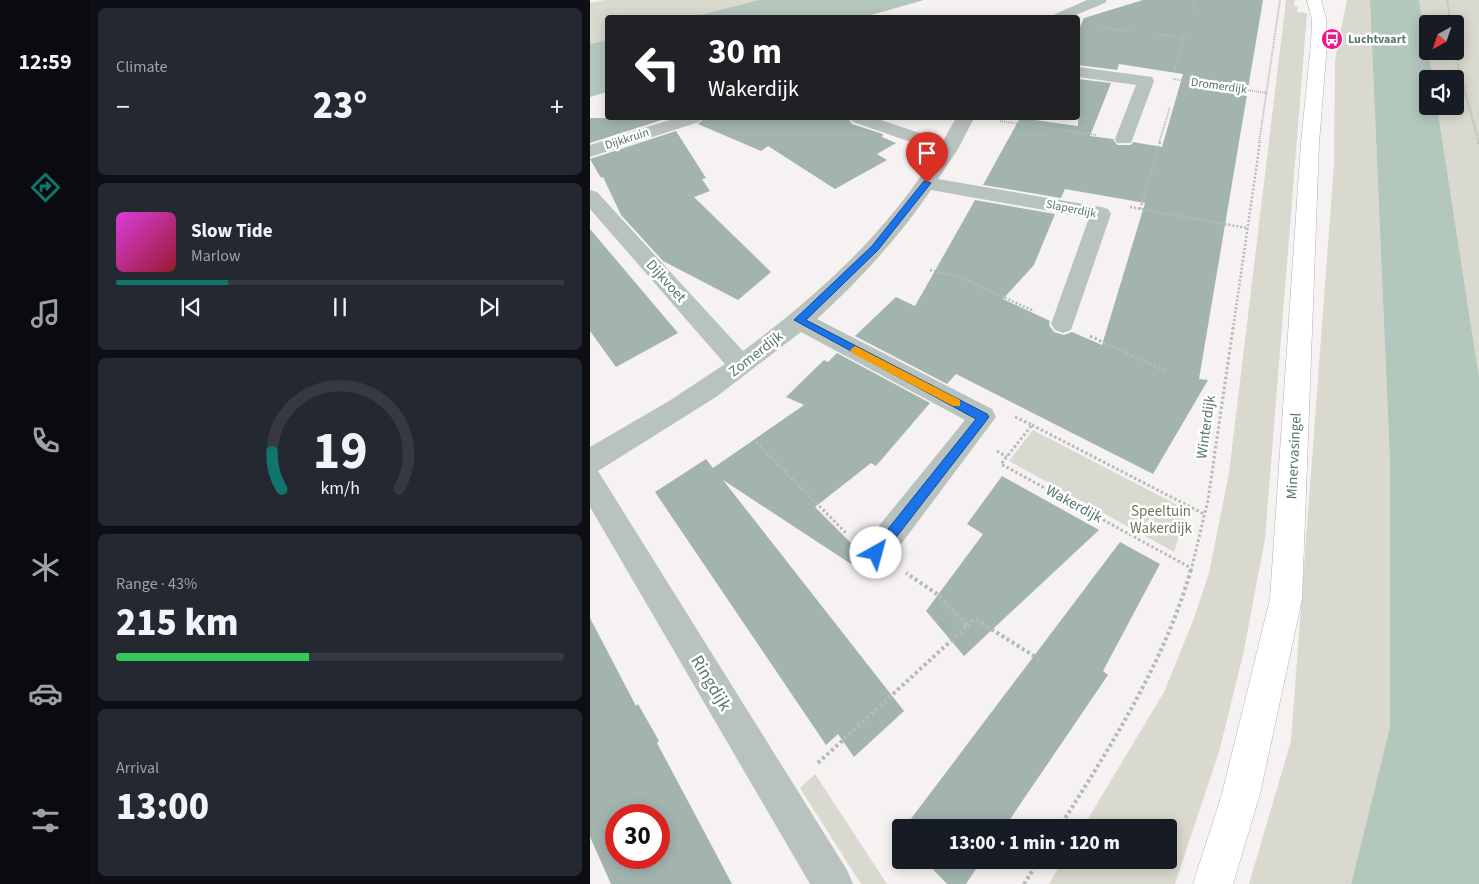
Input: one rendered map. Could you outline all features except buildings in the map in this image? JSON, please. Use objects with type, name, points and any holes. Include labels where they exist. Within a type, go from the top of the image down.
[{"type":"street","points":[[1061,15],[1100,0]]},
{"type":"street","name":"Minervasingel","points":[[1214,884],[1241,794],[1286,599],[1310,143],[1321,6]]},
{"type":"street","points":[[1080,72],[1146,81],[1124,139]]},
{"type":"street","name":"Dijkkruin","points":[[590,151],[687,120]]},
{"type":"street","points":[[865,120],[949,149]]},
{"type":"street","name":"Zomerdijk","points":[[590,462],[706,391],[799,320],[875,248],[927,183],[949,149],[964,120]]},
{"type":"street","name":"Slaperdijk","points":[[927,183],[1101,214],[1062,324]]},
{"type":"street","name":"Dijkvoet","points":[[590,196],[741,366]]},
{"type":"street","points":[[799,320],[983,417],[876,553]]},
{"type":"street","name":"Ringdijk","points":[[590,481],[833,884]]},
{"type":"path","points":[[1193,9],[1196,0]]},
{"type":"path","name":"Winterdijk","points":[[1064,819],[1138,693],[1180,603],[1191,568],[1204,514],[1280,0]]},
{"type":"path","points":[[1447,0],[1450,15]]},
{"type":"path","points":[[1156,34],[1183,38],[1185,31]]},
{"type":"path","name":"Dromerdijk","points":[[1183,38],[1172,78],[1267,92]]},
{"type":"path","points":[[1457,60],[1479,145]]},
{"type":"path","points":[[1175,89],[1178,80]]},
{"type":"path","points":[[1140,209],[1172,98]]},
{"type":"path","points":[[1000,120],[1159,144]]},
{"type":"path","points":[[975,412],[985,401],[1204,514]]},
{"type":"path","name":"Wakerdijk","points":[[1032,425],[1001,464],[1191,568]]},
{"type":"path","points":[[756,442],[842,530],[937,594],[967,626]]},
{"type":"path","points":[[818,764],[975,619],[1039,659]]},
{"type":"path","points":[[1024,884],[1033,869]]},
{"type":"green space","points":[[605,0],[759,0],[700,15],[605,15],[605,40],[590,44],[590,3]]},
{"type":"green space","points":[[1286,0],[1295,0],[1294,6],[1298,7],[1297,12],[1307,13],[1265,539],[1243,655],[1219,752],[1175,884],[1049,884],[1058,869],[1177,869],[1177,819],[1088,819],[1164,692],[1193,621],[1209,573],[1229,473]]},
{"type":"green space","points":[[1347,0],[1370,0],[1390,464],[1390,727],[1351,884],[1249,884],[1291,741],[1334,164],[1335,60]]},
{"type":"green space","points":[[1419,0],[1479,0],[1479,377],[1438,115],[1464,115],[1464,70],[1431,70],[1430,60],[1464,60],[1464,15],[1422,15]]},
{"type":"green space","name":"Speeltuin Wakerdijk","points":[[1033,430],[1187,510],[1174,552],[1009,461]]},
{"type":"green space","points":[[815,774],[887,884],[861,884],[800,788]]},
{"type":"shaded area","points":[[759,0],[924,0],[871,15],[700,15]]},
{"type":"shaded area","points":[[1370,0],[1419,0],[1422,15],[1419,15],[1419,60],[1430,60],[1431,70],[1419,70],[1419,115],[1438,115],[1479,377],[1479,884],[1351,884],[1390,727],[1390,464]]},
{"type":"shaded area","points":[[605,40],[605,93],[590,97],[590,44]]},
{"type":"slow traffic","points":[[855,350],[956,403]]},
{"type":"place","name":"Luchtvaart","points":[[1332,39]]},
{"type":"route","points":[[876,553],[983,417],[799,320],[875,248],[927,183]]}]
